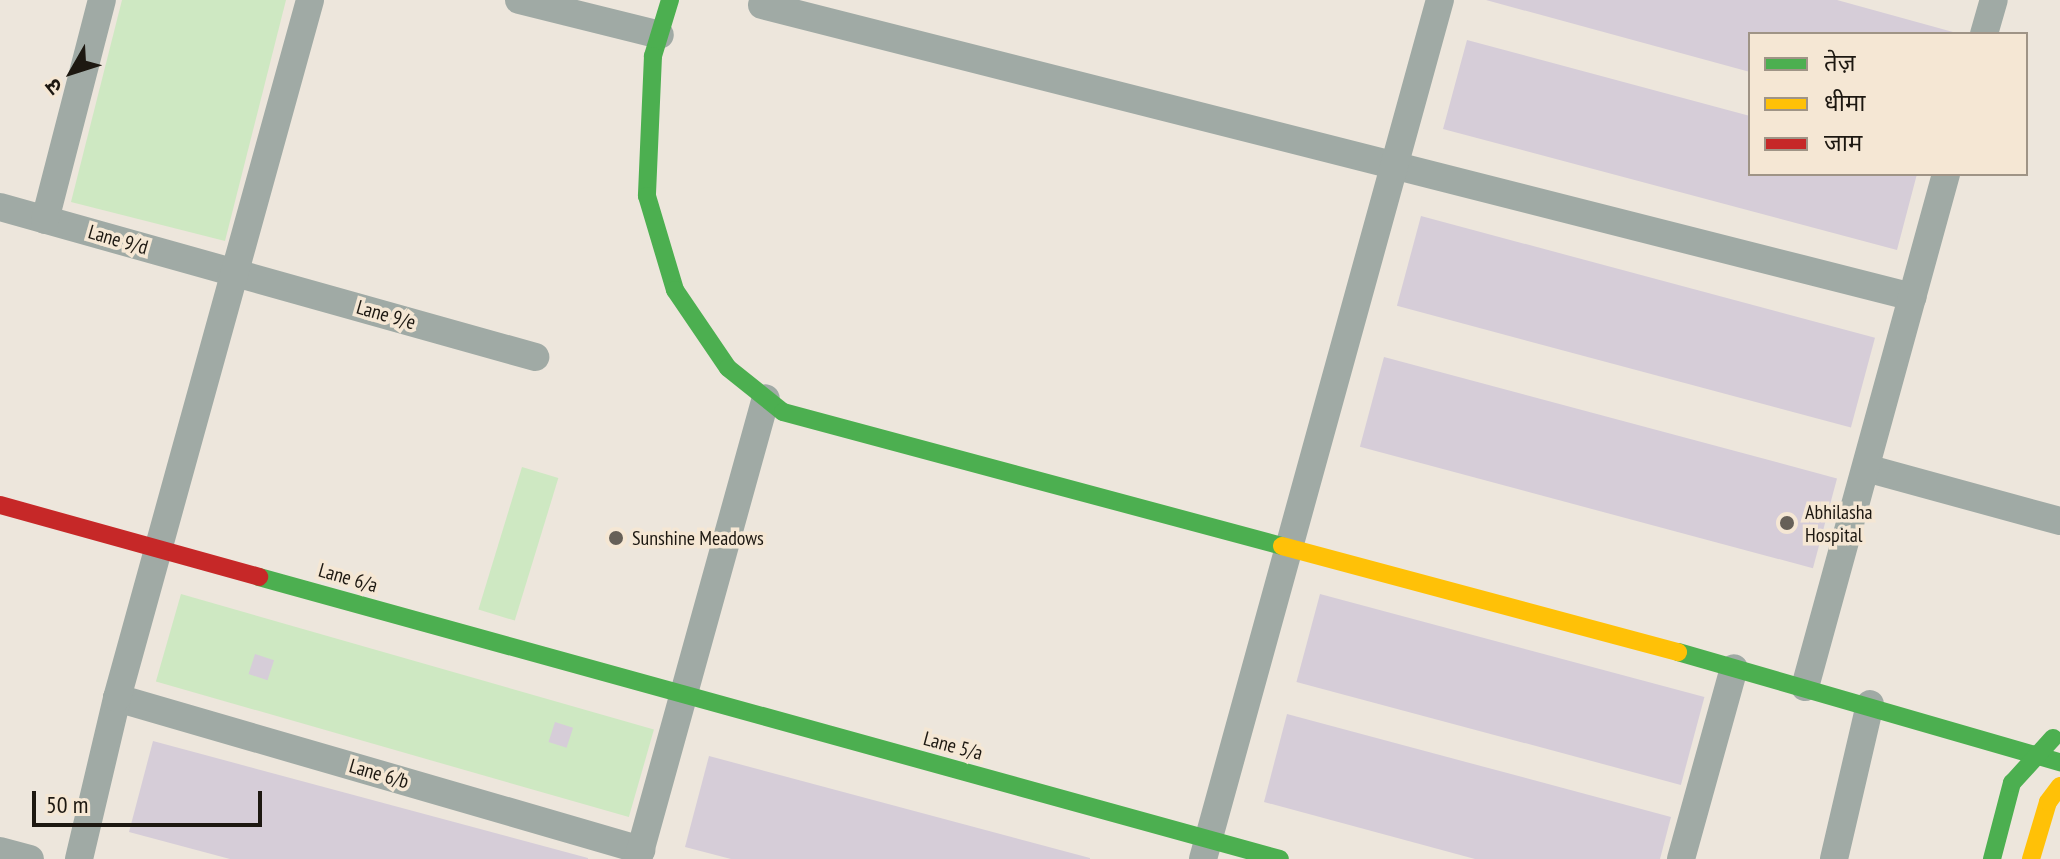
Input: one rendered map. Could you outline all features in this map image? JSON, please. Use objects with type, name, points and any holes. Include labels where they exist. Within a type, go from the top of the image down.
[{"type":"street","points":[[45,220],[102,0]]},
{"type":"street","points":[[79,859],[117,698],[310,0]]},
{"type":"street","points":[[519,0],[660,35]]},
{"type":"street","points":[[670,0],[653,56],[647,196],[675,290],[728,368],[783,412],[1870,704],[2060,762]]},
{"type":"street","points":[[1206,849],[1440,0]]},
{"type":"street","points":[[1985,32],[1994,0]]},
{"type":"street","points":[[762,5],[1394,162],[1913,297]]},
{"type":"street","points":[[1805,687],[1945,176]]},
{"type":"street","name":"Lane 9/d","points":[[0,207],[236,274]]},
{"type":"street","name":"Lane 9/e","points":[[236,274],[535,357]]},
{"type":"street","points":[[640,855],[766,398]]},
{"type":"street","points":[[1866,468],[2060,521]]},
{"type":"street","name":"Lane 6/a","points":[[0,505],[685,695]]},
{"type":"street","points":[[1681,859],[1734,668]]},
{"type":"street","name":"Lane 5/a","points":[[685,695],[1206,849],[1280,859]]},
{"type":"street","name":"Lane 6/b","points":[[117,698],[640,855]]},
{"type":"street","points":[[1834,859],[1870,704]]},
{"type":"street","points":[[1992,859],[2012,783],[2035,753],[2060,734]]},
{"type":"street","points":[[2031,859],[2048,802],[2060,786]]},
{"type":"street","points":[[0,851],[30,859]]},
{"type":"green space","points":[[122,0],[286,0],[225,241],[71,202]]},
{"type":"green space","points":[[522,467],[558,478],[515,621],[478,609]]},
{"type":"green space","points":[[181,594],[654,730],[629,817],[156,681]]},
{"type":"building","points":[[1486,0],[1837,0],[1953,32],[1748,32],[1748,71]]},
{"type":"building","points":[[1467,40],[1748,115],[1748,176],[1916,176],[1897,250],[1443,129]]},
{"type":"building","points":[[1421,216],[1875,338],[1851,427],[1397,306]]},
{"type":"building","points":[[1384,357],[1837,478],[1813,568],[1360,447]]},
{"type":"building","points":[[1320,594],[1704,697],[1681,785],[1296,682]]},
{"type":"building","points":[[255,654],[274,660],[268,680],[249,674]]},
{"type":"building","points":[[1287,714],[1671,817],[1660,859],[1475,859],[1264,802]]},
{"type":"building","points":[[555,722],[573,728],[567,748],[549,742]]},
{"type":"building","points":[[153,741],[588,859],[230,859],[129,832]]},
{"type":"building","points":[[709,756],[1090,859],[731,859],[685,847]]},
{"type":"traffic: fast","points":[[670,0],[653,56],[647,196],[675,290],[728,368],[783,412],[1282,546]]},
{"type":"traffic: fast","points":[[259,577],[1280,859]]},
{"type":"traffic: fast","points":[[1678,652],[2060,762]]},
{"type":"traffic: fast","points":[[1992,859],[2012,783],[2053,738]]},
{"type":"traffic: slow","points":[[1282,546],[1678,652]]},
{"type":"traffic: slow","points":[[2031,859],[2048,802],[2060,786]]},
{"type":"traffic: jam","points":[[0,505],[259,577]]},
{"type":"place","name":"Abhilasha Hospital","points":[[1787,523]]},
{"type":"place","name":"Sunshine Meadows","points":[[616,538]]}]
